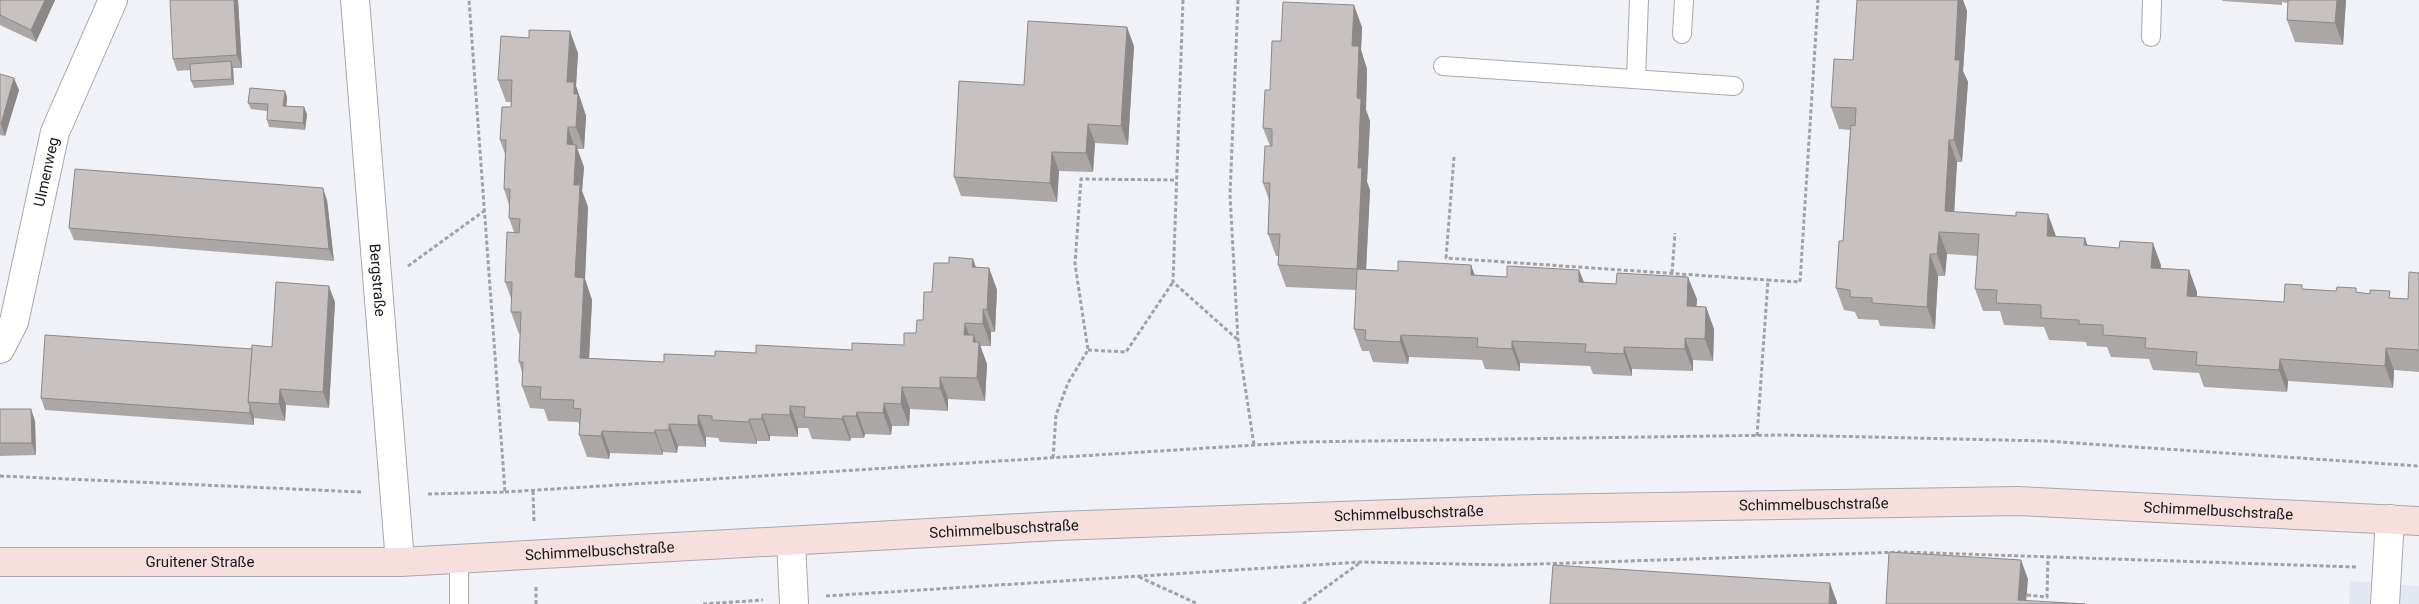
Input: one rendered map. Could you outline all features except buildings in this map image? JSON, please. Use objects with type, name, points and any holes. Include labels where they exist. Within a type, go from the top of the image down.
[{"type":"main road","name":"Schimmelbuschstraße","points":[[400,562],[1057,526],[1535,509],[1998,502],[2419,521]]},
{"type":"main road","name":"Gruitener Straße","points":[[0,562],[400,562]]},
{"type":"street","name":"Ulmenweg","points":[[0,349],[14,322],[55,132],[113,0]]},
{"type":"street","name":"Bergstraße","points":[[355,0],[400,562]]},
{"type":"street","points":[[2385,604],[2390,519]]},
{"type":"street","points":[[791,541],[793,601]]},
{"type":"lane","points":[[1636,79],[1639,0]]},
{"type":"lane","points":[[1682,34],[1684,0]]},
{"type":"lane","points":[[2151,37],[2152,0]]},
{"type":"lane","points":[[1442,66],[1734,86]]},
{"type":"lane","points":[[459,560],[459,604]]},
{"type":"path","points":[[469,0],[505,492]]},
{"type":"path","points":[[1088,350],[1126,352],[1173,282],[1183,0]]},
{"type":"path","points":[[1238,0],[1230,195],[1238,340],[1254,445]]},
{"type":"path","points":[[1454,157],[1446,258],[1800,282],[1818,0]]},
{"type":"path","points":[[1053,458],[1056,415],[1068,383],[1088,350],[1075,264],[1081,179],[1176,180]]},
{"type":"path","points":[[379,288],[484,210]]},
{"type":"path","points":[[1672,273],[1675,233]]},
{"type":"path","points":[[1757,436],[1768,280]]},
{"type":"path","points":[[1173,282],[1238,340]]},
{"type":"path","points":[[0,476],[396,494],[505,492],[1313,442],[1757,436],[2045,440],[2419,466]]},
{"type":"path","points":[[703,604],[793,601],[1361,562],[1510,566],[1902,552],[2387,568]]},
{"type":"path","points":[[2027,595],[2046,597],[2048,557]]},
{"type":"path","points":[[1303,604],[1361,562]]},
{"type":"path","points":[[1138,576],[1198,604]]},
{"type":"shaded area","points":[[2350,581],[2419,586],[2419,604],[2349,604]]}]
